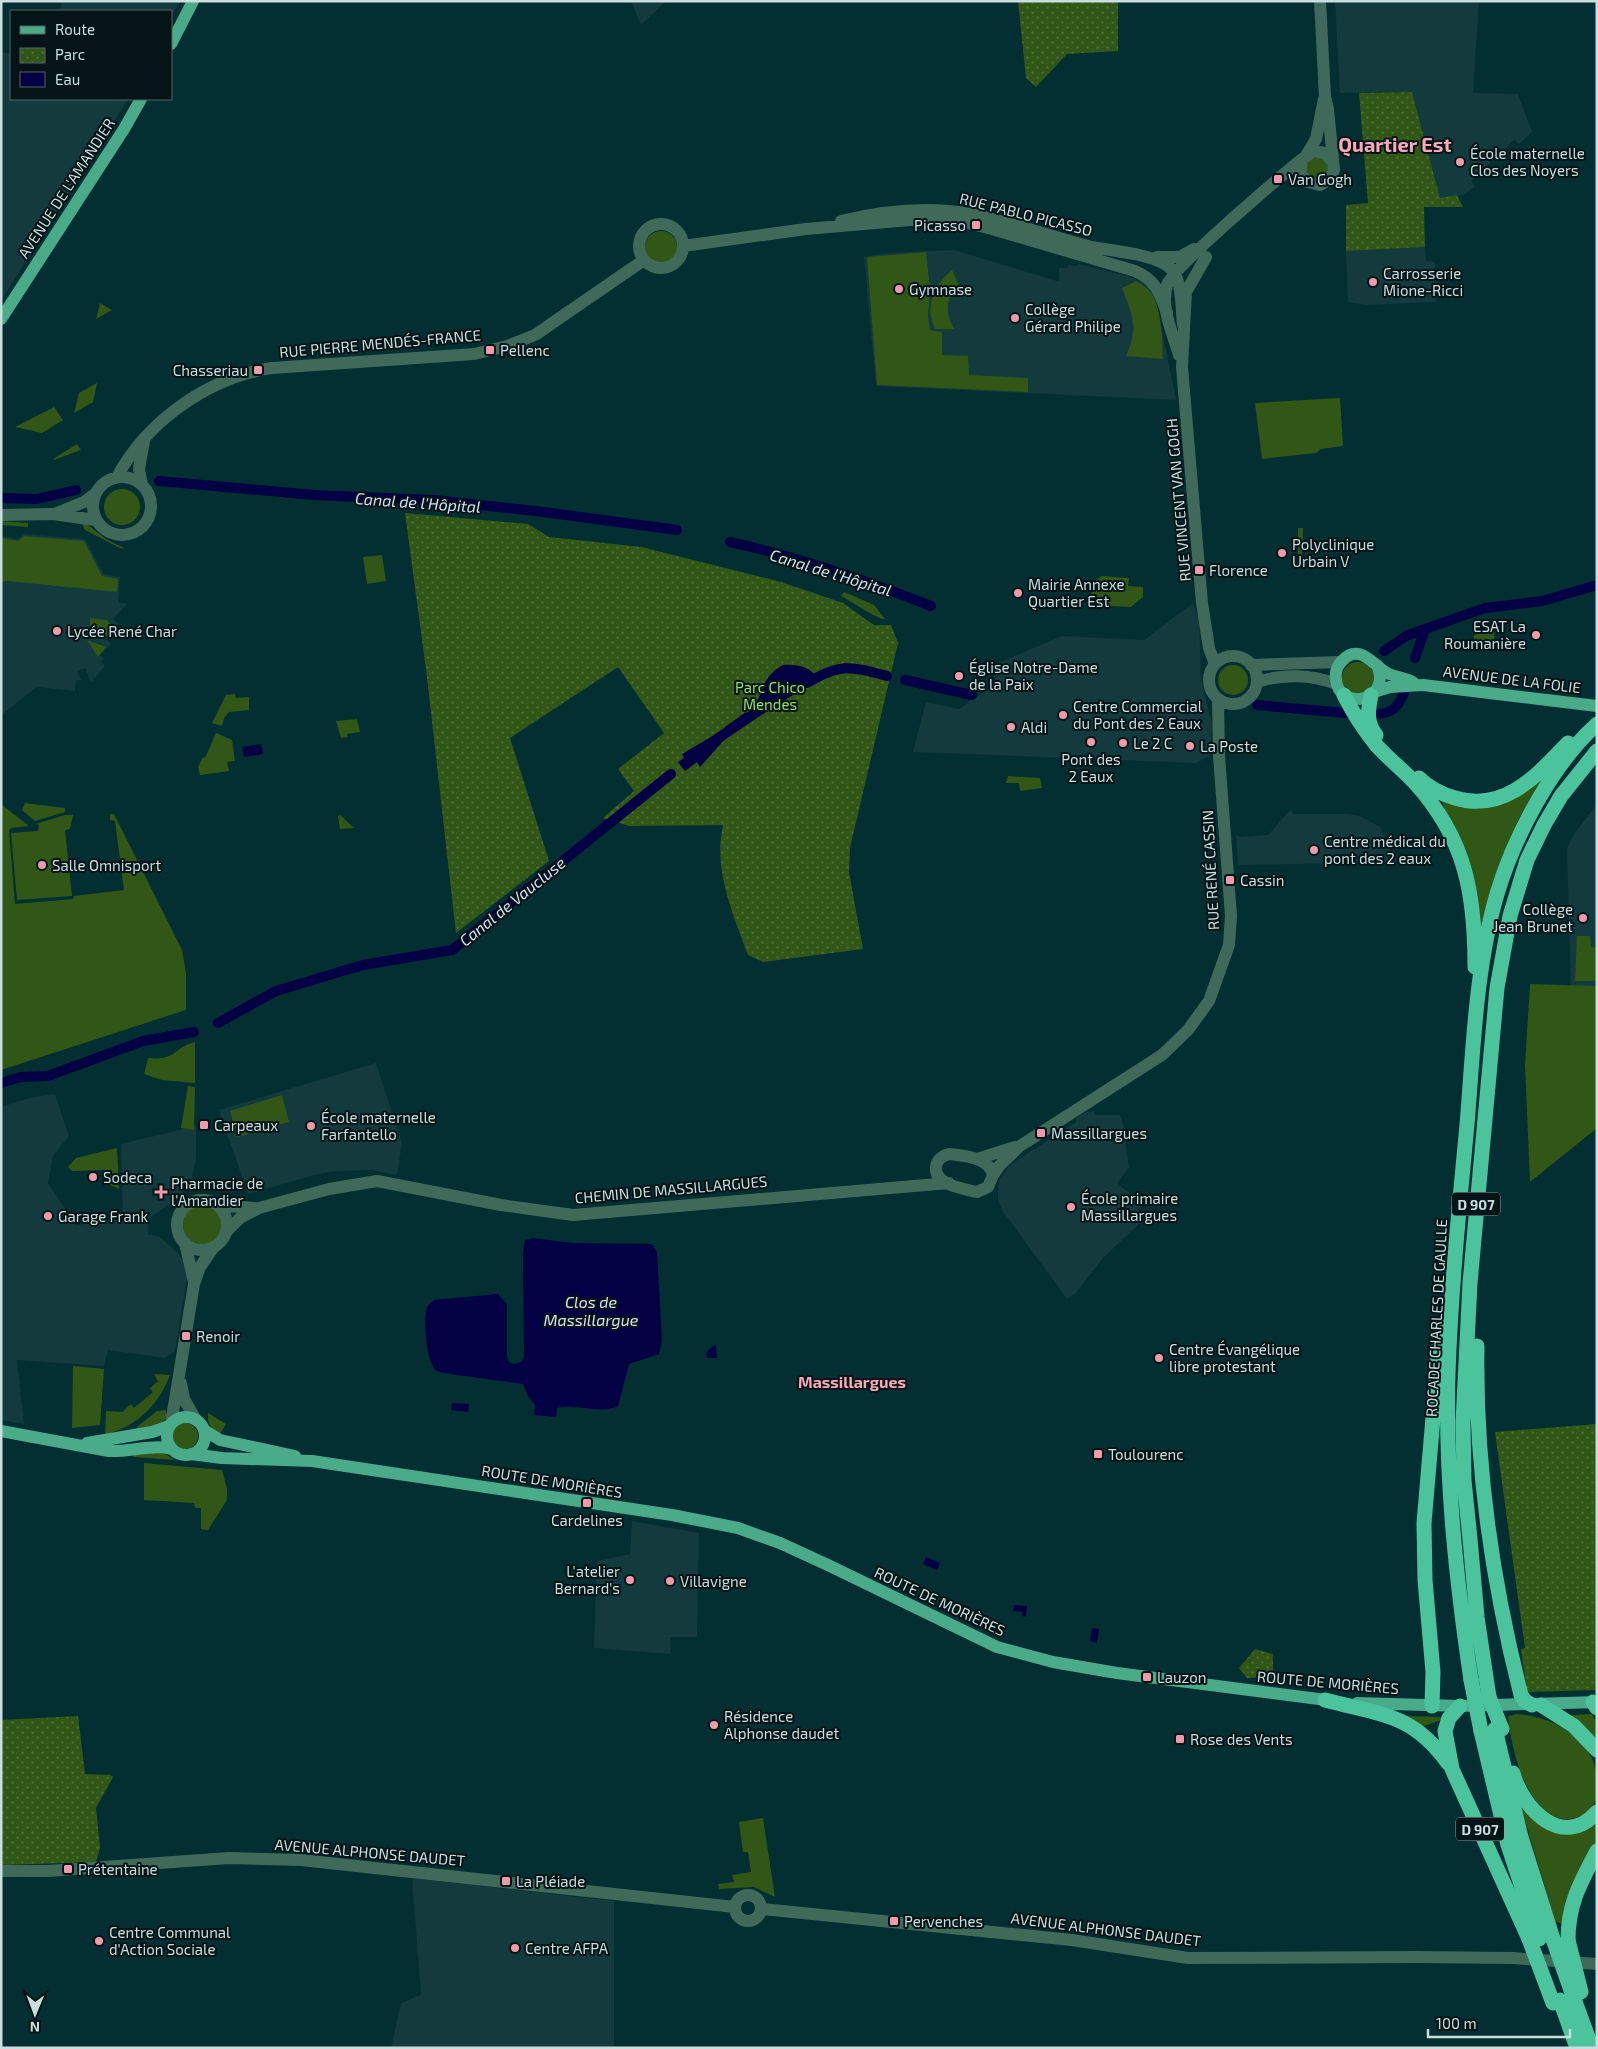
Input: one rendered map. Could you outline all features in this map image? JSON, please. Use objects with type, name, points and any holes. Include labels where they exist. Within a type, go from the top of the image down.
[{"type":"highway","points":[[1373,694],[1368,716],[1370,725],[1378,738],[1427,787],[1441,794],[1462,800],[1483,802],[1502,798],[1516,792],[1597,716]]},
{"type":"highway","points":[[1343,695],[1377,746],[1416,784],[1438,814],[1454,840],[1465,868],[1472,897],[1475,924],[1474,1041]]},
{"type":"highway","name":"ROCADE CHARLES DE GAULLE","points":[[1493,1729],[1478,1680],[1457,1575],[1448,1415],[1448,1365],[1456,1241],[1474,1041],[1486,942],[1497,895],[1510,857],[1524,827],[1549,783],[1597,724]]},
{"type":"highway","name":"ROCADE CHARLES DE GAULLE","points":[[1547,1939],[1508,1845],[1489,1697],[1478,1680],[1464,1480],[1463,1422],[1476,1206],[1497,988],[1510,916],[1527,860],[1544,825],[1561,796],[1597,751]]},
{"type":"highway","name":"D 907","points":[[1476,1206],[1476,1384],[1487,1513],[1510,1652],[1521,1695],[1525,1701],[1574,1726],[1597,1750]]},
{"type":"highway","name":"D 907","points":[[1432,1706],[1433,1672],[1424,1561],[1424,1506],[1445,1288],[1456,1241]]},
{"type":"highway","name":"D 907","points":[[1325,1700],[1387,1715],[1414,1727],[1432,1742],[1452,1769],[1547,1939]]},
{"type":"highway","name":"D 907","points":[[1452,1769],[1445,1731],[1449,1718],[1460,1706]]},
{"type":"highway","name":"D 907","points":[[1493,1729],[1519,1790],[1530,1808],[1540,1818],[1560,1826],[1572,1826],[1583,1824],[1597,1812]]},
{"type":"highway","points":[[1547,1939],[1568,1915],[1572,1901],[1597,1851]]},
{"type":"highway","points":[[1547,1939],[1567,1998],[1592,2048]]},
{"type":"highway","points":[[1547,1939],[1567,1998],[1576,2048]]},
{"type":"highway","points":[[1567,1998],[1597,2037]]},
{"type":"main road","points":[[172,42],[193,1]]},
{"type":"main road","name":"AVENUE DE L'AMANDIER","points":[[1,320],[124,129],[140,100]]},
{"type":"main road","name":"AVENUE DE LA FOLIE","points":[[1340,662],[1350,656],[1362,655],[1372,659],[1386,672],[1423,685]]},
{"type":"main road","points":[[1340,662],[1336,669],[1343,695]]},
{"type":"main road","points":[[1373,694],[1380,679],[1377,665]]},
{"type":"main road","name":"AVENUE DE LA FOLIE","points":[[1343,695],[1357,699],[1390,687],[1423,685],[1597,706]]},
{"type":"main road","points":[[1,1431],[122,1452],[151,1447],[172,1449],[181,1454],[191,1454],[201,1448],[204,1442],[204,1430],[196,1420],[180,1418],[170,1425],[99,1442],[65,1442]]},
{"type":"main road","points":[[170,1425],[167,1438],[172,1449]]},
{"type":"main road","name":"ROUTE DE MORIÈRES","points":[[204,1430],[220,1440],[312,1461],[672,1516],[738,1528],[780,1543],[822,1562],[997,1648],[1054,1662],[1117,1673],[1325,1700],[1432,1706],[1596,1704]]},
{"type":"main road","name":"ROUTE DE MORIÈRES","points":[[191,1454],[222,1458],[312,1461]]},
{"type":"street","points":[[1304,157],[1300,170],[1308,182],[1314,185],[1326,183],[1333,174],[1333,162],[1325,96],[1320,1]]},
{"type":"street","points":[[1174,276],[1304,157],[1316,139],[1325,96]]},
{"type":"street","points":[[1304,157],[1319,151],[1330,157],[1333,162]]},
{"type":"street","name":"RUE VINCENT VAN GOGH","points":[[1182,368],[1167,313],[1167,286],[1174,276],[1189,273],[1274,188],[1286,182],[1308,182]]},
{"type":"street","name":"RUE PABLO PICASSO","points":[[683,246],[806,229],[910,220],[963,222],[1118,259],[1162,262],[1174,276]]},
{"type":"street","points":[[664,224],[676,229],[683,240],[683,246],[679,259],[668,267],[655,268],[644,260],[639,243],[643,232],[653,225],[664,224]]},
{"type":"street","name":"RUE PABLO PICASSO","points":[[1118,259],[1180,257],[1218,234]]},
{"type":"street","name":"RUE VINCENT VAN GOGH","points":[[1206,256],[1186,292],[1182,368],[1206,629],[1215,664]]},
{"type":"street","name":"RUE PABLO PICASSO","points":[[1118,259],[1153,282],[1160,292],[1167,313]]},
{"type":"street","name":"RUE PIERRE MENDÉS-FRANCE","points":[[117,477],[124,464],[144,440],[185,402],[244,373],[281,367],[452,356],[507,346],[548,328],[644,260]]},
{"type":"street","name":"RUE VINCENT VAN GOGH","points":[[1174,276],[1183,325]]},
{"type":"street","points":[[142,485],[139,469],[144,440]]},
{"type":"street","points":[[52,514],[84,502],[96,493],[101,486],[117,477],[130,478],[142,485],[148,493],[151,510],[144,525],[137,531],[121,535],[111,533],[96,520],[93,511],[96,493]]},
{"type":"street","points":[[3,515],[52,514],[96,520]]},
{"type":"street","points":[[1206,629],[1216,646],[1231,656],[1238,657],[1251,665],[1256,682],[1255,689],[1247,700],[1234,704],[1218,699],[1212,691],[1209,680],[1215,664],[1231,656]]},
{"type":"street","name":"AVENUE DE LA FOLIE","points":[[1251,665],[1340,662]]},
{"type":"street","name":"AVENUE DE LA FOLIE","points":[[1256,682],[1277,677],[1313,676],[1343,695]]},
{"type":"street","name":"RUE RENÉ CASSIN","points":[[949,1183],[977,1192],[988,1187],[1000,1165],[1020,1146],[1156,1060],[1188,1030],[1209,1001],[1229,944],[1231,916],[1219,756],[1218,699]]},
{"type":"street","name":"RUE RENÉ CASSIN","points":[[1220,733],[1234,704]]},
{"type":"street","name":"RUE RENÉ CASSIN","points":[[977,1159],[1020,1146]]},
{"type":"street","points":[[911,1186],[925,1178],[936,1166],[940,1158],[949,1154],[977,1159],[988,1164],[993,1175]]},
{"type":"street","points":[[936,1166],[938,1177],[949,1183]]},
{"type":"street","name":"CHEMIN DE MASSILLARGUES","points":[[227,1231],[240,1218],[259,1208],[287,1199],[377,1181],[501,1205],[573,1215],[949,1183]]},
{"type":"street","points":[[170,1425],[194,1284],[200,1267],[213,1248],[223,1240],[227,1231],[226,1216],[217,1205],[202,1200],[195,1201],[184,1208],[177,1224],[180,1237],[185,1243],[198,1250],[213,1248]]},
{"type":"street","name":"CHEMIN DE MASSILLARGUES","points":[[217,1205],[237,1208],[259,1208]]},
{"type":"street","points":[[185,1243],[194,1284]]},
{"type":"street","points":[[180,1373],[184,1398],[196,1420]]},
{"type":"street","name":"AVENUE ALPHONSE DAUDET","points":[[1,1872],[221,1859],[301,1860],[735,1907]]},
{"type":"street","points":[[750,1894],[759,1899],[762,1909],[755,1920],[746,1921],[738,1916],[735,1907],[740,1898],[750,1894]]},
{"type":"street","name":"AVENUE ALPHONSE DAUDET","points":[[762,1909],[1072,1940],[1188,1958],[1382,1956],[1513,1958],[1597,1964]]},
{"type":"shaded area","points":[[62,1],[180,1],[172,16],[172,10],[60,10]]},
{"type":"shaded area","points":[[631,1],[666,1],[641,25]]},
{"type":"shaded area","points":[[1335,1],[1479,1],[1473,93],[1518,94],[1532,132],[1519,144],[1514,140],[1471,181],[1475,186],[1461,197],[1457,195],[1440,198],[1412,92],[1340,93]]},
{"type":"shaded area","points":[[1,52],[10,54],[10,100],[127,100],[1,301]]},
{"type":"shaded area","points":[[1425,247],[1426,261],[1435,262],[1436,302],[1366,305],[1348,302],[1346,251]]},
{"type":"shaded area","name":"Collège Gérard Philipe","points":[[954,250],[1057,281],[1059,281],[1059,268],[1068,268],[1068,265],[1077,266],[1078,264],[1131,277],[1147,284],[1155,295],[1176,400],[876,386],[864,257],[887,253]]},
{"type":"shaded area","name":"Lycée René Char","points":[[24,534],[85,539],[104,574],[120,577],[118,602],[127,604],[113,619],[119,624],[106,639],[111,644],[100,655],[104,659],[101,662],[105,666],[91,682],[85,668],[77,671],[81,680],[76,680],[75,691],[37,687],[1,715],[1,536],[18,539]]},
{"type":"shaded area","points":[[1193,603],[1199,621],[1201,679],[1212,724],[1210,755],[1197,763],[913,752],[926,702],[960,709],[972,699],[997,685],[991,666],[1062,636],[1144,640]]},
{"type":"shaded area","name":"Collège Jean Brunet","points":[[1597,804],[1597,986],[1571,986],[1567,850],[1572,837]]},
{"type":"shaded area","points":[[1290,810],[1294,814],[1349,814],[1360,816],[1380,827],[1397,862],[1238,865],[1236,834],[1240,837],[1268,835]]},
{"type":"shaded area","name":"École maternelle Farfantello","points":[[376,1063],[402,1143],[397,1175],[372,1170],[337,1171],[318,1174],[248,1194],[219,1110]]},
{"type":"shaded area","points":[[55,1094],[69,1136],[53,1156],[48,1183],[76,1225],[123,1219],[121,1144],[196,1126],[196,1157],[191,1184],[173,1202],[149,1218],[148,1234],[160,1237],[178,1253],[183,1261],[187,1277],[175,1351],[165,1358],[108,1350],[104,1366],[17,1360],[24,1424],[1,1420],[1,1107],[29,1098]]},
{"type":"shaded area","name":"École primaire Massillargues","points":[[1094,1111],[1095,1115],[1119,1115],[1122,1118],[1129,1168],[1117,1183],[1143,1204],[1138,1209],[1142,1213],[1142,1221],[1103,1258],[1075,1294],[1067,1299],[1002,1210],[998,1200],[998,1188],[1000,1178],[1010,1165],[1076,1122],[1077,1117],[1086,1112]]},
{"type":"shaded area","points":[[632,1521],[699,1533],[697,1637],[670,1637],[671,1654],[594,1648],[597,1561],[630,1554]]},
{"type":"shaded area","name":"Centre AFPA","points":[[412,1878],[614,1901],[614,2048],[391,2048],[401,2003],[421,1995]]},
{"type":"green space","points":[[1018,1],[1118,1],[1118,51],[1067,54],[1036,87],[1026,78]]},
{"type":"green space","points":[[1412,92],[1440,198],[1457,195],[1463,207],[1424,207],[1425,247],[1346,251],[1346,205],[1368,203],[1359,93]]},
{"type":"green space","points":[[1317,157],[1325,160],[1328,168],[1325,176],[1317,179],[1309,176],[1306,168],[1309,160]]},
{"type":"green space","points":[[661,231],[673,235],[677,247],[673,259],[661,263],[649,259],[645,247],[649,235]]},
{"type":"green space","points":[[926,252],[930,289],[928,316],[930,330],[942,332],[942,355],[968,356],[969,375],[1028,378],[1028,392],[877,385],[867,257]]},
{"type":"green space","points":[[952,270],[959,286],[951,296],[948,306],[949,317],[954,329],[935,329],[930,312],[933,296],[940,282]]},
{"type":"green space","points":[[1136,281],[1150,291],[1156,302],[1161,327],[1163,359],[1126,356],[1132,337],[1133,322],[1122,288]]},
{"type":"green space","points":[[100,303],[112,310],[96,319]]},
{"type":"green space","points":[[97,383],[93,402],[74,413],[79,393]]},
{"type":"green space","points":[[1340,398],[1343,446],[1321,449],[1316,453],[1262,459],[1255,403]]},
{"type":"green space","points":[[54,407],[63,420],[42,433],[15,427]]},
{"type":"green space","points":[[77,444],[81,450],[53,459]]},
{"type":"green space","points":[[122,489],[129,490],[135,494],[139,500],[139,514],[135,520],[129,524],[122,525],[115,524],[109,520],[105,514],[104,507],[105,500],[109,494],[115,490]]},
{"type":"green space","name":"Parc Chico Mendes","points":[[405,513],[528,524],[549,537],[641,547],[781,582],[843,603],[874,625],[891,625],[898,643],[850,848],[849,872],[863,949],[763,962],[748,955],[726,891],[721,858],[723,825],[630,826],[603,818],[634,791],[618,769],[664,733],[618,667],[510,738],[549,861],[456,933],[427,677]]},
{"type":"green space","points":[[1,521],[28,523],[28,527],[1,525]]},
{"type":"green space","points":[[82,524],[88,525],[106,539],[124,548],[122,549],[85,530]]},
{"type":"green space","points":[[1298,528],[1303,528],[1302,563],[1298,567]]},
{"type":"green space","points":[[24,536],[84,541],[102,576],[118,579],[117,592],[8,581],[1,582],[1,538],[18,541]]},
{"type":"green space","points":[[382,555],[386,581],[367,584],[363,557]]},
{"type":"green space","points":[[1102,576],[1129,578],[1128,586],[1143,587],[1143,597],[1131,607],[1091,605],[1092,583]]},
{"type":"green space","points":[[844,592],[874,605],[885,619],[876,617],[841,596]]},
{"type":"green space","points":[[90,618],[107,620],[113,628],[106,637],[90,633]]},
{"type":"green space","points":[[1494,629],[1495,650],[1485,650],[1474,638],[1474,635]]},
{"type":"green space","points":[[87,640],[106,647],[98,657]]},
{"type":"green space","points":[[1358,662],[1364,663],[1369,667],[1373,672],[1373,684],[1369,689],[1364,693],[1358,694],[1352,693],[1347,689],[1343,684],[1342,678],[1343,672],[1347,667],[1352,663]]},
{"type":"green space","points":[[1233,665],[1244,669],[1248,680],[1244,691],[1233,695],[1222,691],[1218,680],[1222,669]]},
{"type":"green space","points":[[235,694],[236,698],[249,697],[249,710],[229,712],[224,718],[222,726],[212,723],[226,695]]},
{"type":"green space","points":[[357,719],[360,732],[347,734],[348,737],[341,738],[336,721]]},
{"type":"green space","points":[[216,733],[232,740],[235,761],[227,762],[229,771],[200,775],[198,767],[203,757],[205,758]]},
{"type":"green space","points":[[1008,776],[1040,778],[1042,788],[1020,791],[1019,783],[1006,783]]},
{"type":"green space","points":[[1543,778],[1521,814],[1504,851],[1480,931],[1477,894],[1472,869],[1461,841],[1446,814],[1441,798],[1455,803]]},
{"type":"green space","points":[[25,803],[65,808],[65,812],[35,821],[22,810]]},
{"type":"green space","points":[[1,804],[29,826],[11,828],[9,830],[15,904],[73,899],[74,896],[124,890],[115,821],[110,820],[110,814],[114,814],[182,950],[186,973],[186,1010],[1,1070]]},
{"type":"green space","name":"Salle Omnisport","points":[[65,815],[73,815],[70,829],[65,830],[72,896],[17,900],[11,833],[38,831],[39,825],[36,824]]},
{"type":"green space","points":[[340,815],[354,828],[340,829],[338,816]]},
{"type":"green space","points":[[1577,936],[1590,936],[1591,947],[1597,947],[1597,981],[1575,981]]},
{"type":"green space","points":[[1530,984],[1597,986],[1597,1128],[1530,1182],[1525,1065]]},
{"type":"green space","points":[[195,1042],[195,1083],[162,1080],[144,1074],[148,1058],[170,1056],[188,1044]]},
{"type":"green space","points":[[188,1086],[195,1087],[194,1130],[181,1128]]},
{"type":"green space","points":[[282,1095],[289,1122],[237,1137],[230,1111]]},
{"type":"green space","points":[[117,1148],[119,1189],[106,1183],[105,1170],[72,1171],[68,1167],[76,1158]]},
{"type":"green space","points":[[203,1205],[217,1211],[223,1225],[217,1239],[203,1245],[189,1239],[183,1225],[189,1211]]},
{"type":"green space","points":[[73,1366],[104,1369],[100,1425],[72,1428]]},
{"type":"green space","points":[[154,1374],[170,1375],[153,1405],[127,1426],[105,1435],[106,1411],[122,1412],[131,1404],[134,1408],[153,1392],[150,1388],[158,1381]]},
{"type":"green space","points":[[166,1410],[167,1416],[164,1421],[137,1431],[137,1427],[157,1411]]},
{"type":"green space","points":[[208,1413],[226,1424],[219,1436],[210,1426]]},
{"type":"green space","points":[[185,1423],[194,1427],[198,1436],[194,1445],[185,1449],[176,1445],[172,1436],[176,1427]]},
{"type":"green space","points":[[1597,1424],[1597,1690],[1527,1692],[1521,1649],[1525,1648],[1495,1432]]},
{"type":"green space","points":[[162,1452],[175,1460],[133,1457],[133,1455]]},
{"type":"green space","points":[[144,1463],[222,1470],[227,1489],[227,1500],[208,1530],[201,1529],[201,1508],[195,1508],[194,1503],[144,1500]]},
{"type":"green space","points":[[1255,1649],[1273,1654],[1273,1677],[1247,1678],[1239,1668]]},
{"type":"green space","points":[[1517,1714],[1546,1720],[1559,1726],[1582,1743],[1590,1754],[1595,1768],[1597,1794],[1592,1808],[1587,1813],[1577,1818],[1564,1819],[1551,1814],[1530,1793],[1517,1762],[1510,1730],[1508,1716]]},
{"type":"green space","points":[[1592,1714],[1594,1719],[1597,1719],[1597,1743],[1569,1715]]},
{"type":"green space","points":[[78,1716],[85,1774],[110,1775],[113,1777],[96,1808],[100,1848],[96,1862],[1,1865],[1,1720]]},
{"type":"green space","points":[[1406,1716],[1445,1717],[1445,1719],[1421,1727]]},
{"type":"green space","points":[[1524,1809],[1539,1824],[1597,1820],[1597,1844],[1562,1924],[1555,1921],[1522,1810]]},
{"type":"green space","points":[[763,1818],[775,1897],[754,1887],[719,1889],[718,1884],[734,1882],[732,1875],[751,1872],[748,1852],[743,1852],[739,1822]]},
{"type":"water","points":[[783,665],[803,667],[819,679],[757,717],[751,709],[770,675]]},
{"type":"water","points":[[746,712],[752,720],[731,735],[725,727]]},
{"type":"water","points":[[721,731],[726,738],[700,767],[697,762],[685,771],[678,762],[684,758],[682,754]]},
{"type":"water","points":[[261,744],[263,754],[244,757],[242,747]]},
{"type":"water","name":"Clos de Massillargue","points":[[533,1238],[572,1243],[652,1244],[657,1252],[662,1340],[659,1354],[629,1364],[618,1406],[603,1409],[565,1407],[557,1408],[556,1417],[534,1415],[535,1405],[528,1396],[523,1384],[444,1373],[437,1371],[433,1367],[428,1352],[426,1334],[425,1318],[429,1304],[434,1300],[498,1294],[507,1304],[507,1357],[509,1362],[514,1364],[521,1362],[524,1357],[523,1253],[525,1240]]},
{"type":"water","points":[[714,1345],[716,1346],[717,1358],[707,1358],[706,1353]]},
{"type":"water","points":[[452,1403],[469,1404],[468,1412],[451,1410]]},
{"type":"water","points":[[926,1557],[940,1563],[937,1570],[923,1564]]},
{"type":"water","points":[[1014,1605],[1027,1606],[1026,1617],[1022,1616],[1022,1612],[1013,1611]]},
{"type":"water","points":[[1092,1628],[1099,1629],[1097,1643],[1090,1641]]},
{"type":"waterway","name":"Canal de l'Hôpital","points":[[159,481],[314,495],[434,500],[544,512],[677,530]]},
{"type":"waterway","name":"Canal de l'Hôpital","points":[[1,498],[37,499],[76,490]]},
{"type":"waterway","name":"Canal de l'Hôpital","points":[[730,542],[832,570],[931,606]]},
{"type":"waterway","name":"Canal de Vaucluse","points":[[1415,658],[1425,629],[1485,608],[1542,601],[1597,585]]},
{"type":"waterway","name":"Canal de l'Hôpital","points":[[1384,651],[1406,636],[1425,629]]},
{"type":"waterway","name":"Canal de Vaucluse","points":[[807,683],[829,672],[846,668],[887,676]]},
{"type":"waterway","name":"Canal de Vaucluse","points":[[905,680],[972,695]]},
{"type":"waterway","name":"Canal de Vaucluse","points":[[1376,714],[1386,713],[1394,709],[1404,693]]},
{"type":"waterway","name":"Canal de Vaucluse","points":[[1257,705],[1345,713]]},
{"type":"waterway","name":"Canal de Vaucluse","points":[[714,741],[766,706]]},
{"type":"waterway","name":"Canal de Vaucluse","points":[[218,1023],[276,991],[363,965],[452,950],[671,774]]},
{"type":"waterway","name":"Canal de Vaucluse","points":[[1,1083],[20,1077],[48,1076],[143,1041],[194,1032]]},
{"type":"place","name":"École maternelle Clos des Noyers","points":[[1460,162]]},
{"type":"place","name":"Van Gogh","points":[[1278,179]]},
{"type":"place","name":"Picasso","points":[[976,225]]},
{"type":"place","name":"Carrosserie Mione-Ricci","points":[[1373,282]]},
{"type":"place","name":"Gymnase","points":[[899,289]]},
{"type":"place","name":"Collège Gérard Philipe","points":[[1015,318]]},
{"type":"place","name":"Pellenc","points":[[490,350]]},
{"type":"place","name":"Chasseriau","points":[[258,370]]},
{"type":"place","name":"Polyclinique Urbain V","points":[[1282,553]]},
{"type":"place","name":"Florence","points":[[1199,570]]},
{"type":"place","name":"Mairie Annexe Quartier Est","points":[[1018,593]]},
{"type":"place","name":"Lycée René Char","points":[[57,631]]},
{"type":"place","name":"ESAT La Roumanière","points":[[1536,635]]},
{"type":"place","name":"Église Notre-Dame de la Paix","points":[[959,676]]},
{"type":"place","name":"Centre Commercial du Pont des 2 Eaux","points":[[1063,715]]},
{"type":"place","name":"Aldi","points":[[1011,727]]},
{"type":"place","name":"Pont des 2 Eaux","points":[[1091,742]]},
{"type":"place","name":"Le 2 C","points":[[1123,743]]},
{"type":"place","name":"La Poste","points":[[1190,746]]},
{"type":"place","name":"Centre médical du pont des 2 eaux","points":[[1314,850]]},
{"type":"place","name":"Salle Omnisport","points":[[42,865]]},
{"type":"place","name":"Cassin","points":[[1230,880]]},
{"type":"place","name":"Collège Jean Brunet","points":[[1583,918]]},
{"type":"place","name":"Carpeaux","points":[[204,1125]]},
{"type":"place","name":"École maternelle Farfantello","points":[[311,1126]]},
{"type":"place","name":"Massillargues","points":[[1041,1133]]},
{"type":"place","name":"Sodeca","points":[[93,1177]]},
{"type":"place","name":"Pharmacie de l'Amandier","points":[[161,1192]]},
{"type":"place","name":"École primaire Massillargues","points":[[1071,1207]]},
{"type":"place","name":"Garage Frank","points":[[48,1216]]},
{"type":"place","name":"Renoir","points":[[186,1336]]},
{"type":"place","name":"Centre Évangélique libre protestant","points":[[1159,1358]]},
{"type":"place","name":"Toulourenc","points":[[1098,1454]]},
{"type":"place","name":"Cardelines","points":[[587,1503]]},
{"type":"place","name":"L'atelier Bernard's","points":[[630,1580]]},
{"type":"place","name":"Villavigne","points":[[670,1581]]},
{"type":"place","name":"Lauzon","points":[[1147,1677]]},
{"type":"place","name":"Résidence Alphonse daudet","points":[[714,1725]]},
{"type":"place","name":"Rose des Vents","points":[[1180,1739]]},
{"type":"place","name":"Prétentaine","points":[[68,1869]]},
{"type":"place","name":"La Pléiade","points":[[506,1881]]},
{"type":"place","name":"Pervenches","points":[[894,1921]]},
{"type":"place","name":"Centre Communal d'Action Sociale","points":[[99,1941]]},
{"type":"place","name":"Centre AFPA","points":[[515,1948]]},
{"type":"district","name":"Quartier Est","points":[[1395,144]]},
{"type":"district","name":"Massillargues","points":[[852,1381]]}]
